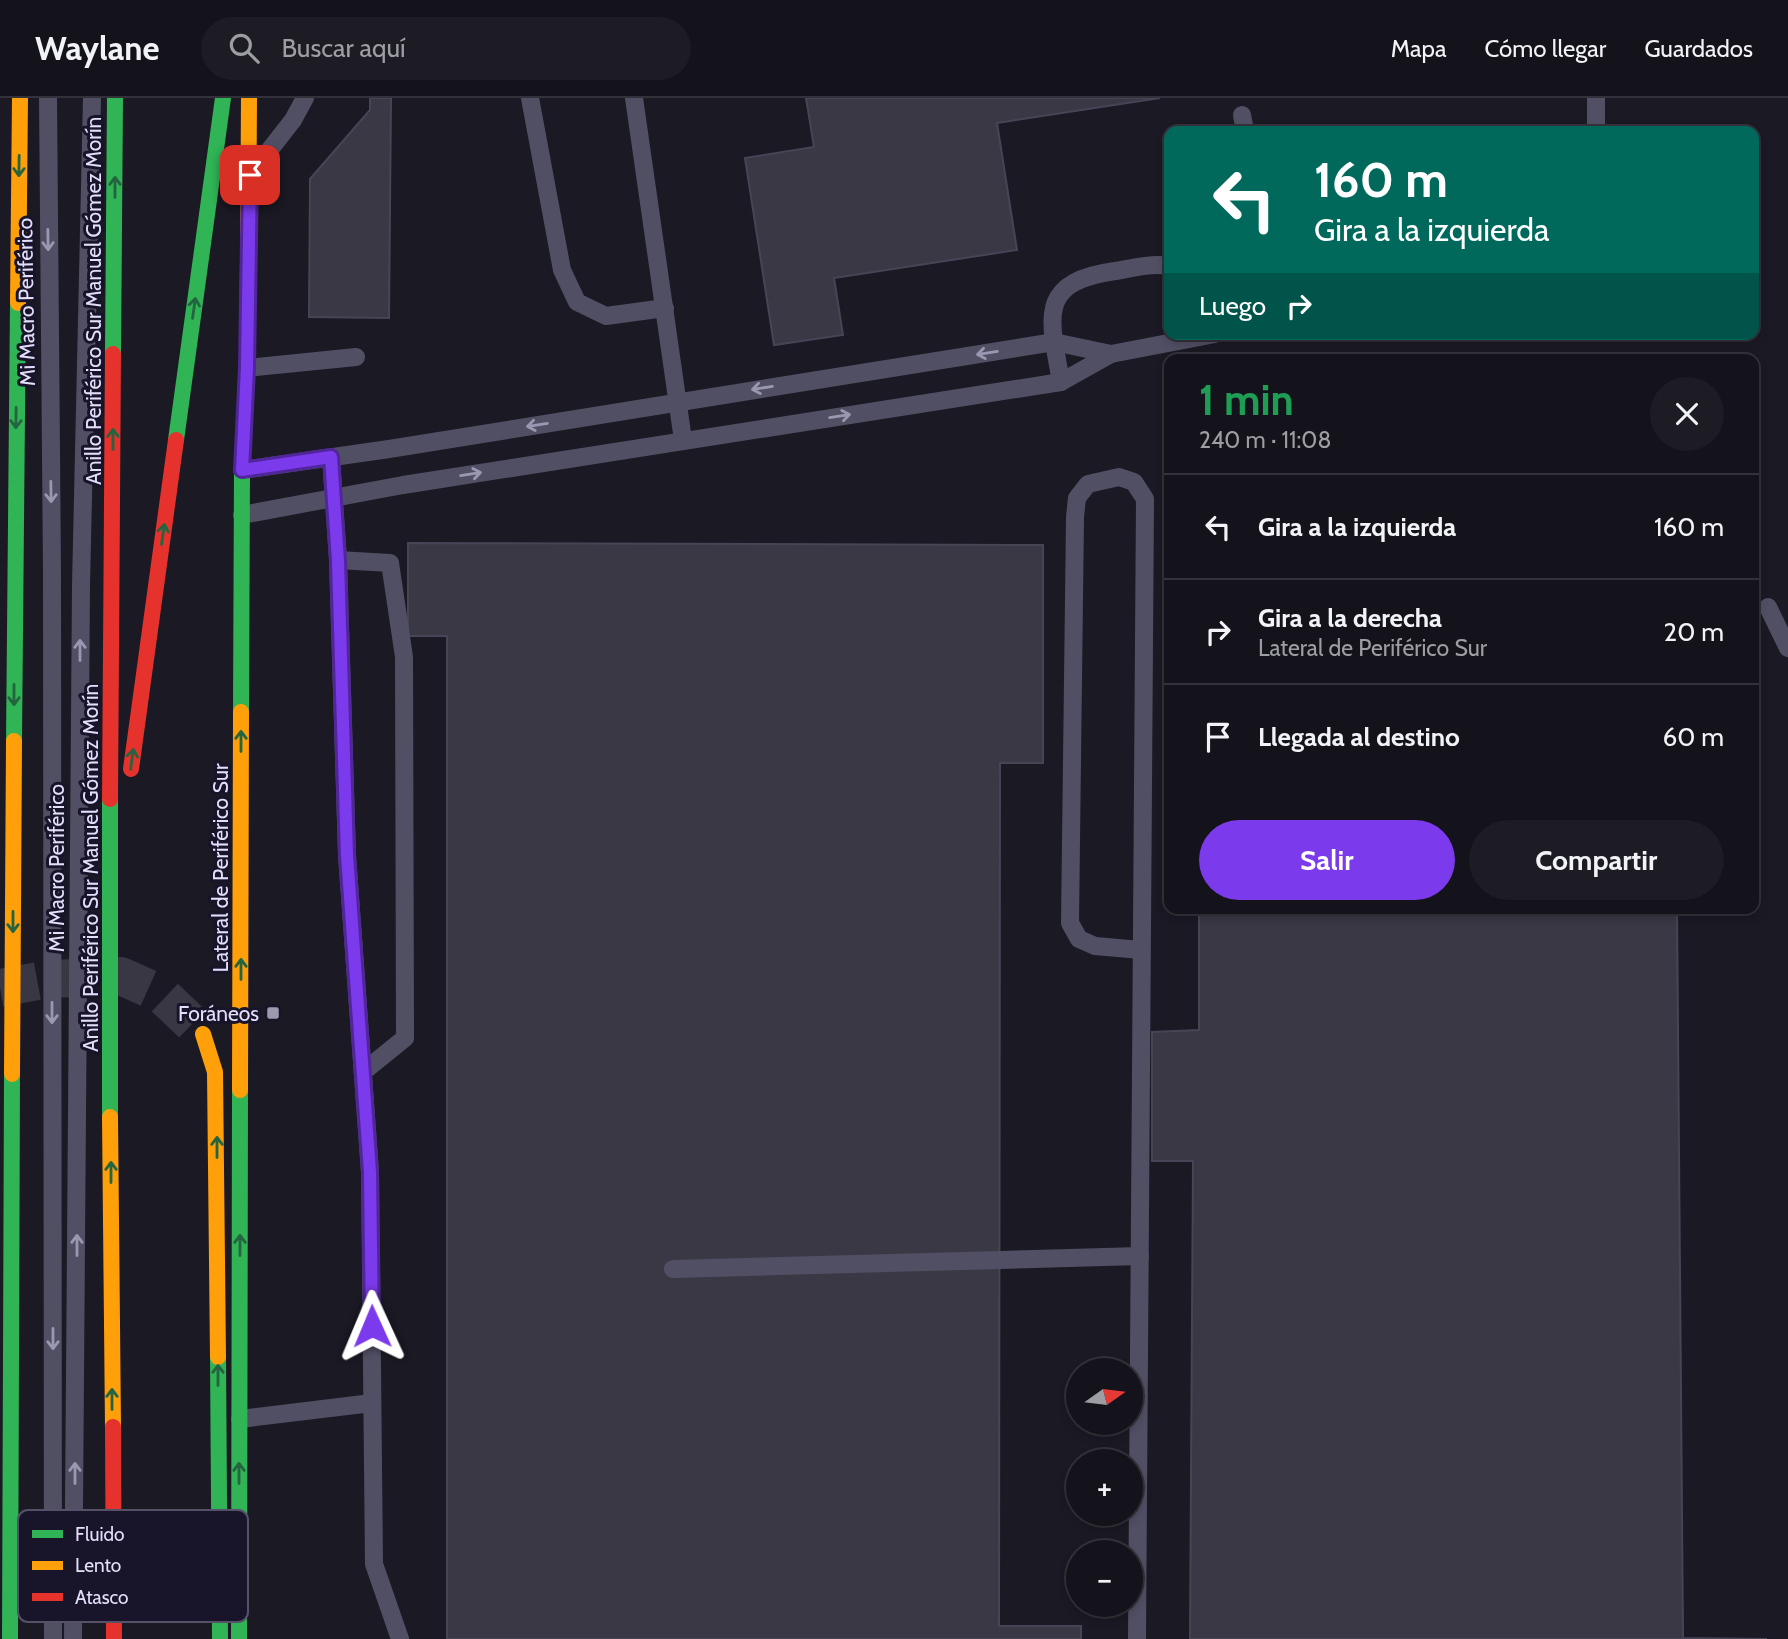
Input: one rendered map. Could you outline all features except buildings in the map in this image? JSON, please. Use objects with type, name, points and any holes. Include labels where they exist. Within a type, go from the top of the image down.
[{"type":"main road","points":[[10,1639],[14,622],[20,98]]},
{"type":"main road","name":"Anillo Periférico Sur Manuel Gómez Morín","points":[[113,1510],[109,924],[115,98]]},
{"type":"main road","points":[[109,924],[223,98]]},
{"type":"main road","name":"Lateral de Periférico Sur","points":[[240,1510],[242,470],[247,368],[249,98]]},
{"type":"main road","points":[[0,543],[14,622]]},
{"type":"main road","points":[[203,1034],[215,1072],[219,1510]]},
{"type":"lane","name":"Mi Macro Periférico","points":[[48,98],[52,572],[53,1510]]},
{"type":"lane","name":"Mi Macro Periférico","points":[[75,1510],[80,598],[92,98]]},
{"type":"lane","points":[[250,175],[293,120],[305,98]]},
{"type":"lane","points":[[530,98],[562,270],[578,302],[606,316],[665,308]]},
{"type":"lane","points":[[634,98],[683,440]]},
{"type":"lane","points":[[1596,98],[1596,126]]},
{"type":"lane","points":[[1061,382],[1052,317],[1056,299],[1070,284],[1089,274],[1164,265]]},
{"type":"lane","points":[[242,515],[403,485],[1061,382],[1111,354],[1184,340]]},
{"type":"lane","points":[[242,470],[1054,342],[1111,354]]},
{"type":"lane","points":[[247,368],[356,357]]},
{"type":"lane","points":[[331,457],[338,561],[347,855],[370,1172],[374,1564],[401,1639]]},
{"type":"lane","points":[[1137,1639],[1145,499],[1134,482],[1119,477],[1088,484],[1077,498],[1075,516],[1070,923],[1079,939],[1095,946],[1141,950]]},
{"type":"lane","points":[[338,561],[390,563],[404,657],[405,1038],[363,1072]]},
{"type":"lane","points":[[1768,607],[1788,648]]},
{"type":"lane","points":[[673,1269],[1140,1256]]},
{"type":"lane","points":[[240,1419],[372,1403]]},
{"type":"tunnel","points":[[0,988],[49,979],[121,976],[161,994],[203,1034]]},
{"type":"traffic: fast","points":[[113,354],[115,98]]},
{"type":"traffic: fast","points":[[176,440],[223,98]]},
{"type":"traffic: fast","points":[[241,712],[242,470],[248,262]]},
{"type":"traffic: fast","points":[[14,741],[18,303]]},
{"type":"traffic: fast","points":[[110,799],[110,1117]]},
{"type":"traffic: fast","points":[[10,1639],[12,1074]]},
{"type":"traffic: fast","points":[[239,1510],[240,1090]]},
{"type":"traffic: fast","points":[[218,1357],[219,1510]]},
{"type":"traffic: fast","points":[[220,1622],[220,1639]]},
{"type":"traffic: fast","points":[[239,1622],[239,1639]]},
{"type":"traffic: slow","points":[[18,303],[20,98]]},
{"type":"traffic: slow","points":[[248,262],[249,98]]},
{"type":"traffic: slow","points":[[240,1090],[241,712]]},
{"type":"traffic: slow","points":[[12,1074],[14,741]]},
{"type":"traffic: slow","points":[[203,1034],[215,1072],[218,1357]]},
{"type":"traffic: slow","points":[[110,1117],[113,1427]]},
{"type":"traffic: jam","points":[[110,799],[113,354]]},
{"type":"traffic: jam","points":[[131,769],[176,440]]},
{"type":"traffic: jam","points":[[113,1427],[113,1510]]},
{"type":"traffic: jam","points":[[114,1622],[114,1639]]},
{"type":"place","name":"Foráneos","points":[[273,1013]]},
{"type":"route","points":[[250,175],[247,368],[242,470],[331,457],[338,561],[347,855],[370,1172],[372,1326]]}]
